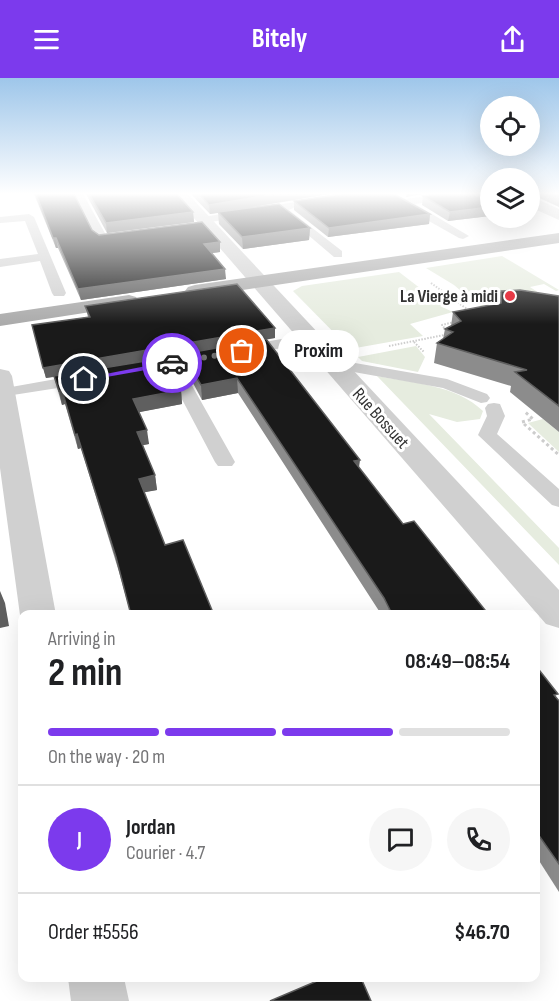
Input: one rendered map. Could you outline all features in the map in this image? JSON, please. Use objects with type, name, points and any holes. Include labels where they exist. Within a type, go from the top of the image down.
[{"type":"main road","points":[[176,294],[338,254],[456,237]]},
{"type":"main road","points":[[189,275],[251,274],[559,238]]},
{"type":"main road","points":[[106,286],[130,283]]},
{"type":"main road","points":[[39,295],[83,289]]},
{"type":"main road","points":[[0,320],[152,297]]},
{"type":"street","name":"Rue Bossuet","points":[[213,237],[251,274],[559,614]]},
{"type":"street","points":[[1,385],[4,429],[37,610]]},
{"type":"street","points":[[97,982],[100,1001]]},
{"type":"lane","points":[[37,237],[59,293]]},
{"type":"lane","points":[[101,237],[102,239],[118,237]]},
{"type":"lane","points":[[317,237],[338,254]]},
{"type":"lane","points":[[0,263],[44,257]]},
{"type":"lane","points":[[117,373],[310,339]]},
{"type":"lane","points":[[172,363],[225,462]]},
{"type":"lane","points":[[332,364],[447,384],[487,403],[496,416],[487,435],[559,500]]},
{"type":"lane","points":[[1,385],[95,377]]},
{"type":"path","points":[[447,295],[474,314]]},
{"type":"path","points":[[455,301],[472,298],[501,300],[504,296]]},
{"type":"path","points":[[389,346],[451,334],[442,325],[460,321]]},
{"type":"path","points":[[516,417],[559,455]]},
{"type":"shaded area","points":[[502,256],[559,290],[556,291],[544,284],[530,287],[550,300],[486,310],[471,299],[500,300],[501,293],[497,293],[497,299],[468,297],[454,285],[426,268]]},
{"type":"shaded area","points":[[399,272],[442,305],[440,306],[453,312],[410,324],[423,336],[350,349],[293,291],[302,286]]},
{"type":"shaded area","points":[[416,346],[425,357],[418,372],[362,361],[358,357]]},
{"type":"shaded area","points":[[377,376],[447,390],[472,402],[483,411],[480,419],[457,422],[429,414],[559,548],[559,565]]},
{"type":"shaded area","points":[[543,419],[559,432],[559,452],[528,423]]},
{"type":"building","points":[[216,237],[220,242],[204,244],[225,269],[78,289],[56,238],[53,238]]},
{"type":"building","points":[[237,284],[275,328],[43,368],[32,325],[90,317],[85,306]]},
{"type":"building","points":[[520,290],[559,296],[559,406],[515,372],[527,370],[437,343],[453,332],[445,329],[461,321],[453,312],[501,303],[501,291]]},
{"type":"building","points":[[266,339],[360,460],[354,461],[403,524],[414,521],[485,610],[390,610],[237,378],[201,385],[183,354]]},
{"type":"building","points":[[164,358],[181,390],[133,399],[147,430],[137,432],[155,475],[139,479],[165,545],[183,540],[212,610],[130,610],[116,557],[77,434],[75,435],[62,390],[59,391],[54,376]]},
{"type":"building","points":[[540,671],[558,694],[554,695],[559,701],[559,864],[540,837]]},
{"type":"building","points":[[315,982],[363,982],[371,1001],[270,1001]]},
{"type":"way so far","points":[[172,363],[242,351]]},
{"type":"place","name":"La Vierge à midi","points":[[510,296]]},
{"type":"place","name":"Proxim","points":[[242,351]]},
{"type":"route","points":[[84,379],[172,363]]}]
